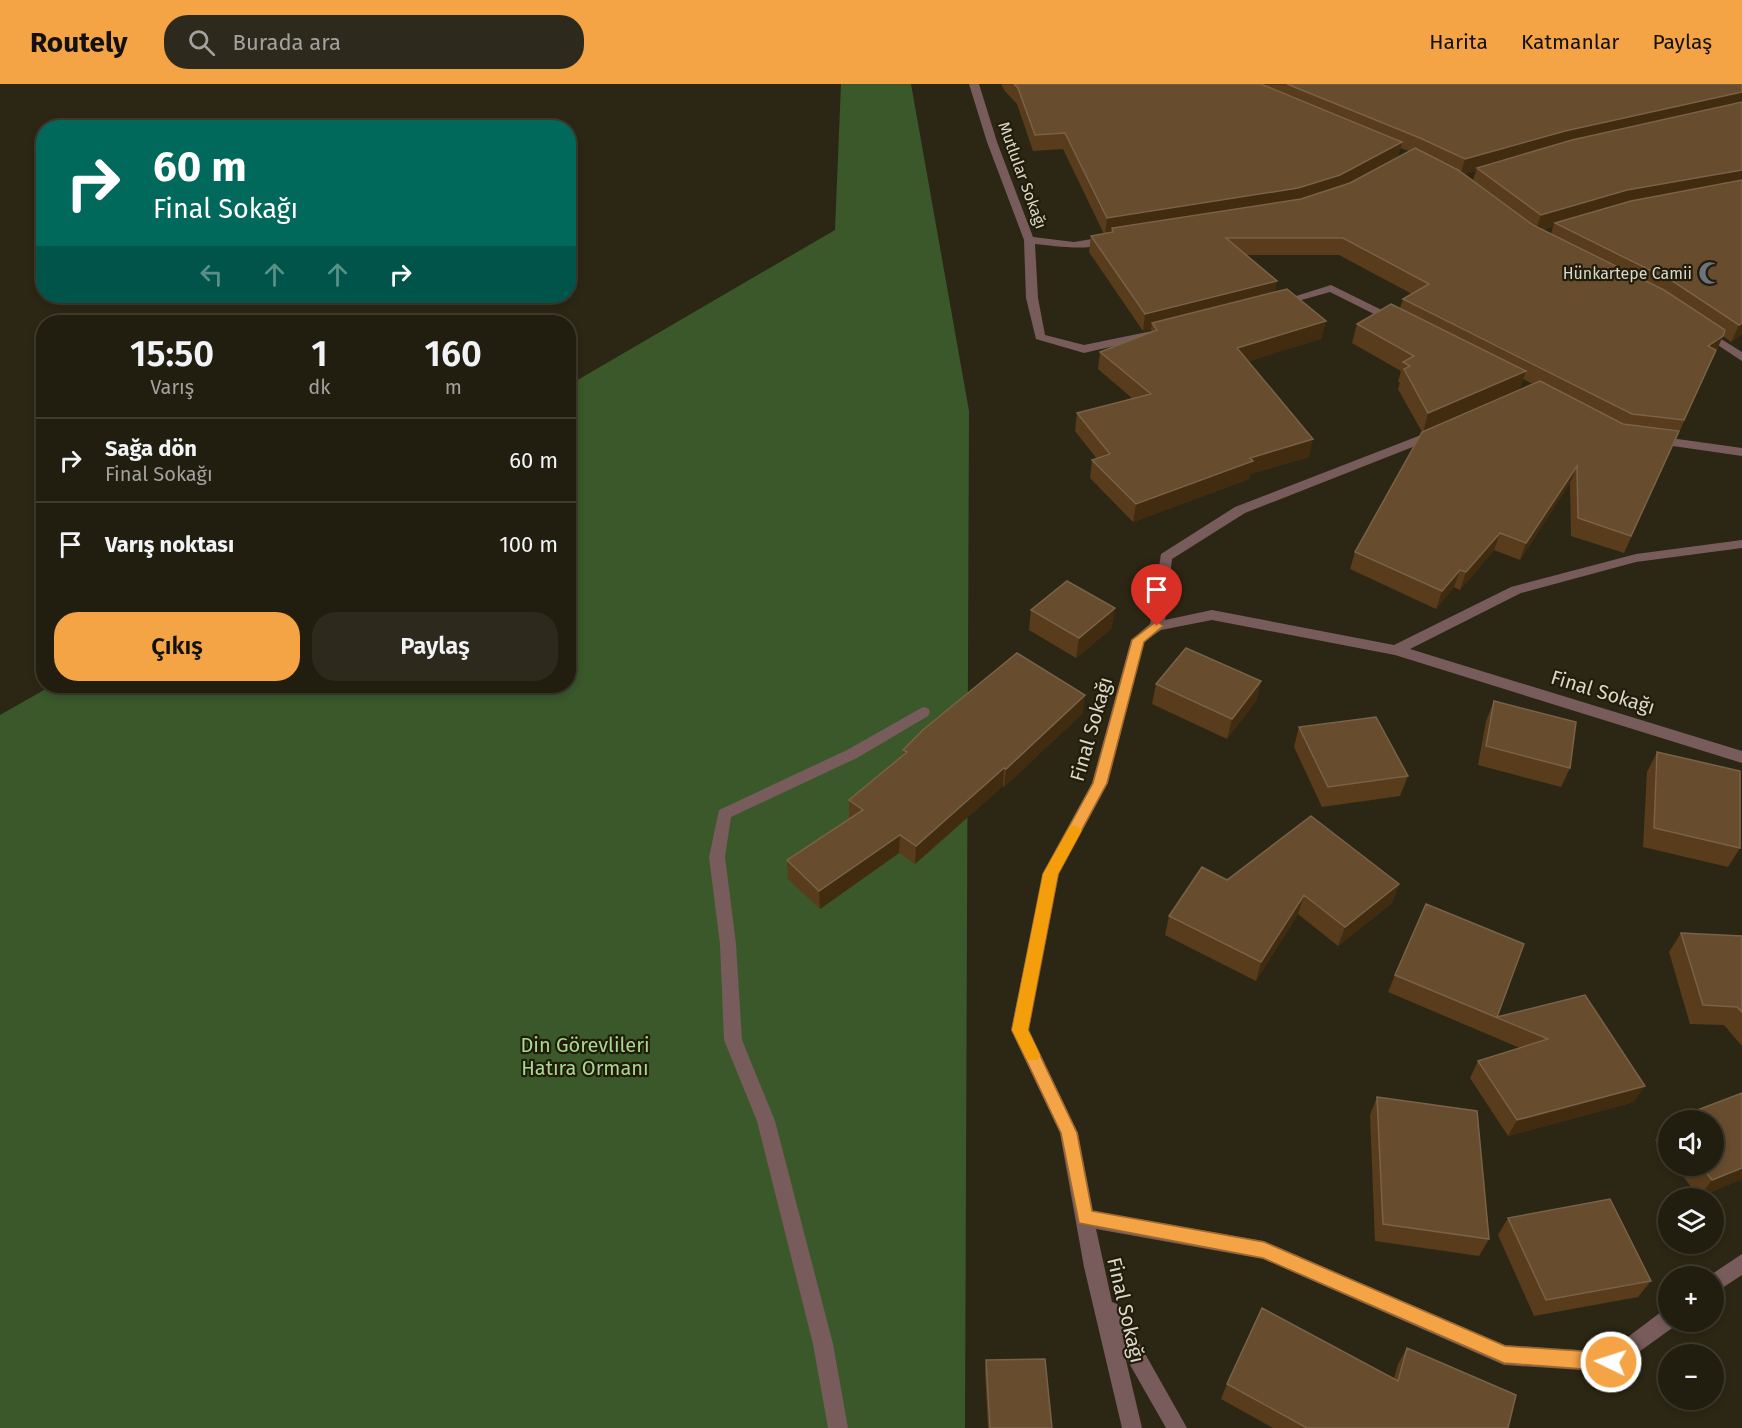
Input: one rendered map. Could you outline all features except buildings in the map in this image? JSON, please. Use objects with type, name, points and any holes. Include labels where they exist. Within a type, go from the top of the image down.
[{"type":"street","name":"Mutlular Sokağı","points":[[974,84],[992,142],[1029,240],[1032,298],[1040,337],[1084,349],[1169,331]]},
{"type":"street","points":[[1029,240],[1074,245],[1117,238]]},
{"type":"street","points":[[1264,307],[1331,288],[1406,326]]},
{"type":"street","points":[[1698,327],[1742,357]]},
{"type":"street","points":[[1157,626],[1166,557],[1240,510],[1452,427]]},
{"type":"street","points":[[1643,439],[1742,452]]},
{"type":"street","points":[[1396,650],[1516,590],[1636,558],[1742,544]]},
{"type":"street","name":"Final Sokağı","points":[[1132,1428],[1101,1295],[1069,1133],[1020,1030],[1051,874],[1100,783],[1138,640],[1157,626],[1212,615],[1396,650],[1742,757]]},
{"type":"street","points":[[838,1428],[823,1344],[769,1132],[733,1040],[728,944],[717,857],[724,814],[852,754],[923,712]]},
{"type":"street","points":[[1085,1218],[1264,1250],[1504,1355],[1611,1362],[1658,1327]]},
{"type":"street","points":[[1724,1277],[1742,1263]]},
{"type":"street","points":[[1101,1295],[1177,1428]]},
{"type":"green space","name":"Din Görevlileri Hatıra Ormanı","points":[[841,84],[911,84],[969,411],[965,1428],[0,1428],[0,715],[39,693],[576,693],[576,381],[835,230]]},
{"type":"slow traffic","points":[[1032,1055],[1020,1030],[1051,874],[1075,830]]},
{"type":"place","name":"Hünkartepe Camii","points":[[1710,273]]},
{"type":"route","points":[[1157,626],[1138,640],[1100,783],[1051,874],[1020,1030],[1069,1133],[1085,1218],[1264,1250],[1504,1355],[1611,1362]]}]
